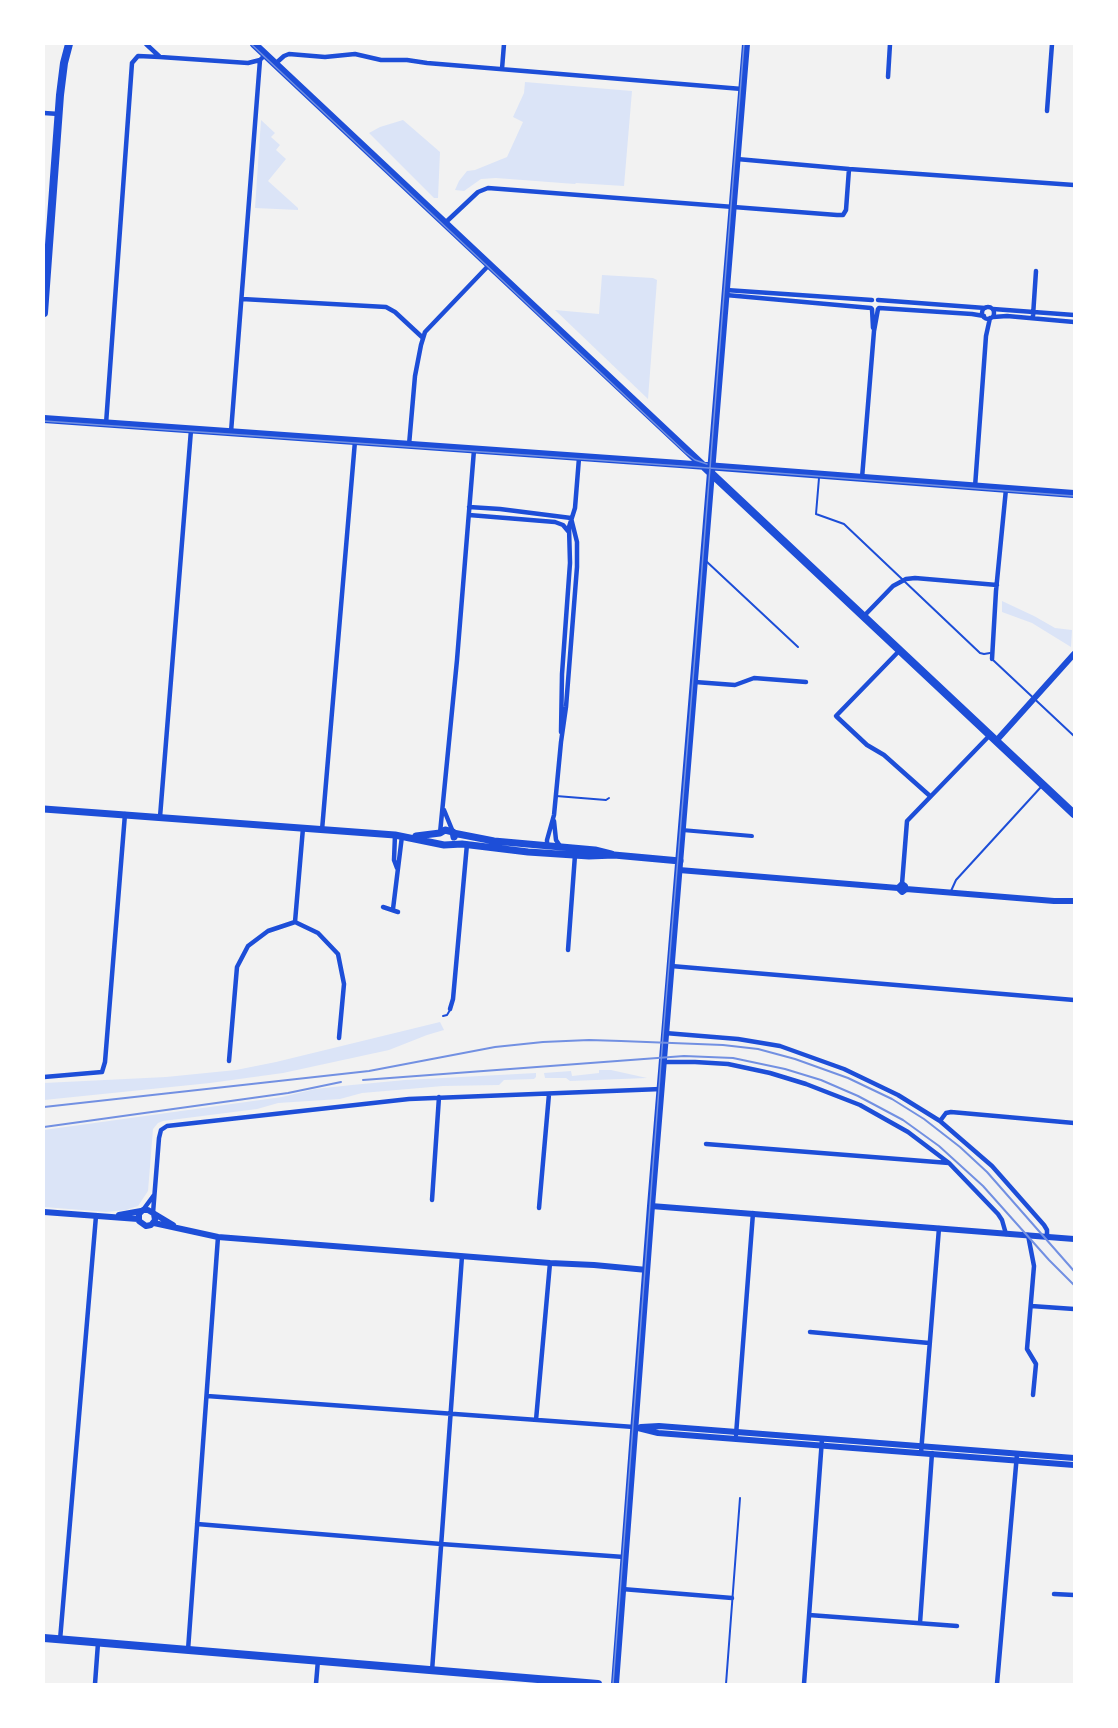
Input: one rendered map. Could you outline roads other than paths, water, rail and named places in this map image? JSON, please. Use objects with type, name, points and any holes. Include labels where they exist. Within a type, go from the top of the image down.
[{"type":"main road","points":[[44,313],[62,77],[69,44]]},
{"type":"main road","points":[[256,44],[262,57],[275,64],[703,466],[712,470],[864,617],[1074,814]]},
{"type":"main road","points":[[615,1684],[651,1206],[746,44]]},
{"type":"main road","points":[[44,419],[703,466]]},
{"type":"main road","points":[[712,470],[819,475],[1074,494]]},
{"type":"main road","points":[[44,809],[398,836],[441,845],[486,844],[680,861]]},
{"type":"main road","points":[[398,836],[440,833],[445,830],[486,844]]},
{"type":"main road","points":[[440,833],[438,839],[441,845]]},
{"type":"main road","points":[[450,845],[454,839],[453,833]]},
{"type":"main road","points":[[465,836],[467,844]]},
{"type":"main road","points":[[521,847],[534,844],[547,846],[550,850],[561,850]]},
{"type":"main road","points":[[44,1638],[318,1660],[496,1680],[598,1684]]},
{"type":"street","points":[[146,44],[160,57]]},
{"type":"street","points":[[502,69],[504,44]]},
{"type":"street","points":[[888,76],[890,44]]},
{"type":"street","points":[[1047,111],[1052,44]]},
{"type":"street","points":[[275,64],[288,54],[325,57],[352,54],[381,60],[407,60],[742,89]]},
{"type":"street","points":[[106,424],[133,60],[138,56],[248,63],[262,57],[231,433]]},
{"type":"street","points":[[44,113],[59,114]]},
{"type":"street","points":[[737,159],[1074,185]]},
{"type":"street","points":[[445,223],[481,190],[488,188],[843,215],[846,210],[849,169]]},
{"type":"street","points":[[409,445],[415,376],[425,332],[489,265]]},
{"type":"street","points":[[1033,315],[1036,271]]},
{"type":"street","points":[[726,293],[875,300],[984,309],[988,307],[1074,322]]},
{"type":"street","points":[[726,293],[988,317],[1074,315]]},
{"type":"street","points":[[242,299],[386,308],[395,312],[423,338]]},
{"type":"street","points":[[875,300],[870,304],[875,308]]},
{"type":"street","points":[[862,478],[875,308],[880,303],[875,300]]},
{"type":"street","points":[[984,309],[982,312],[988,317]]},
{"type":"street","points":[[988,317],[994,313],[993,309]]},
{"type":"street","points":[[975,487],[988,317]]},
{"type":"street","points":[[160,817],[191,430]]},
{"type":"street","points":[[322,830],[355,441]]},
{"type":"street","points":[[440,833],[474,450]]},
{"type":"street","points":[[565,691],[563,660],[569,579],[569,533],[575,508],[579,458]]},
{"type":"street","points":[[992,659],[1006,489]]},
{"type":"street","points":[[469,507],[571,518]]},
{"type":"street","points":[[520,520],[521,512]]},
{"type":"street","points":[[528,520],[530,514]]},
{"type":"street","points":[[469,515],[559,523],[566,527],[569,533]]},
{"type":"street","points":[[561,850],[555,840],[554,815],[576,579],[577,545],[571,518]]},
{"type":"street","points":[[570,545],[577,545]]},
{"type":"street","points":[[864,617],[893,586],[902,580],[915,578],[997,585]]},
{"type":"street","points":[[569,579],[576,579]]},
{"type":"street","points":[[566,621],[573,621]]},
{"type":"street","points":[[565,633],[572,633]]},
{"type":"street","points":[[900,650],[836,716],[867,745],[884,755],[930,796]]},
{"type":"street","points":[[902,887],[907,821],[930,796],[1035,699],[1074,654]]},
{"type":"street","points":[[563,660],[570,660]]},
{"type":"street","points":[[695,682],[736,685],[754,678],[806,682]]},
{"type":"street","points":[[444,808],[453,833]]},
{"type":"street","points":[[44,1077],[102,1072],[105,1062],[125,814]]},
{"type":"street","points":[[547,846],[554,815]]},
{"type":"street","points":[[295,922],[303,828]]},
{"type":"street","points":[[682,830],[752,837]]},
{"type":"street","points":[[534,844],[542,842],[549,834]]},
{"type":"street","points":[[383,907],[396,910],[397,868],[400,858],[398,836]]},
{"type":"street","points":[[450,1009],[453,999],[467,844]]},
{"type":"street","points":[[568,950],[576,852]]},
{"type":"street","points":[[679,870],[1074,901]]},
{"type":"street","points":[[229,1061],[237,967],[248,946],[268,931],[295,922],[318,933],[338,954],[344,984],[339,1038]]},
{"type":"street","points":[[671,966],[1074,1000]]},
{"type":"street","points":[[665,1034],[756,1041],[796,1051],[876,1083],[916,1105],[966,1142],[999,1173],[1044,1225],[1049,1236]]},
{"type":"street","points":[[663,1061],[728,1064],[770,1073],[860,1105],[908,1132],[949,1163],[999,1216],[1006,1234]]},
{"type":"street","points":[[154,1223],[159,1138],[161,1130],[167,1126],[439,1097],[661,1089]]},
{"type":"street","points":[[539,1208],[549,1094]]},
{"type":"street","points":[[432,1200],[439,1097]]},
{"type":"street","points":[[940,1121],[946,1113],[951,1112],[1074,1123]]},
{"type":"street","points":[[706,1144],[949,1163]]},
{"type":"street","points":[[138,1219],[154,1195]]},
{"type":"street","points":[[651,1206],[939,1228],[1025,1237],[1049,1236],[1074,1239]]},
{"type":"street","points":[[107,1217],[148,1210],[177,1228]]},
{"type":"street","points":[[44,1212],[138,1219]]},
{"type":"street","points":[[736,1435],[753,1213]]},
{"type":"street","points":[[60,1640],[96,1216]]},
{"type":"street","points":[[138,1219],[146,1226],[154,1223],[218,1237],[646,1270]]},
{"type":"street","points":[[921,1450],[939,1228]]},
{"type":"street","points":[[188,1650],[218,1237]]},
{"type":"street","points":[[1025,1237],[1034,1266],[1027,1349],[1036,1364],[1033,1395]]},
{"type":"street","points":[[432,1671],[462,1256]]},
{"type":"street","points":[[536,1420],[550,1263]]},
{"type":"street","points":[[1031,1306],[1074,1309]]},
{"type":"street","points":[[810,1332],[929,1343]]},
{"type":"street","points":[[207,1396],[634,1427],[658,1434],[736,1435],[933,1450],[1017,1457],[1074,1465]]},
{"type":"street","points":[[804,1684],[822,1442]]},
{"type":"street","points":[[920,1623],[933,1450]]},
{"type":"street","points":[[1017,1457],[1074,1458]]},
{"type":"street","points":[[997,1684],[1017,1457]]},
{"type":"street","points":[[197,1524],[624,1557]]},
{"type":"street","points":[[622,1589],[732,1598]]},
{"type":"street","points":[[1054,1594],[1074,1594]]},
{"type":"street","points":[[809,1615],[957,1626]]},
{"type":"street","points":[[95,1684],[98,1643]]},
{"type":"street","points":[[316,1684],[318,1660]]},
{"type":"lane","points":[[819,475],[816,514],[844,524],[980,653],[992,652]]},
{"type":"lane","points":[[705,560],[798,647]]},
{"type":"lane","points":[[992,659],[1074,736]]},
{"type":"lane","points":[[950,892],[956,880],[1043,785]]},
{"type":"lane","points":[[556,796],[606,800],[609,798]]},
{"type":"lane","points":[[443,1016],[447,1015],[450,1009]]},
{"type":"lane","points":[[726,1684],[740,1498]]},
{"type":"tram line","points":[[251,44],[686,453],[695,460],[707,464]]},
{"type":"tram line","points":[[613,1684],[744,44]]},
{"type":"tram line","points":[[44,421],[1074,496]]},
{"type":"railway","points":[[44,1107],[369,1071],[495,1047],[543,1042],[621,1041],[723,1045],[758,1049],[795,1059],[848,1078],[892,1099],[924,1119],[987,1172],[1074,1271]]},
{"type":"railway","points":[[363,1080],[684,1056],[733,1058],[785,1069],[821,1080],[858,1096],[903,1120],[939,1146],[983,1186],[1074,1285]]},
{"type":"railway","points":[[44,1127],[288,1093],[341,1082]]}]
